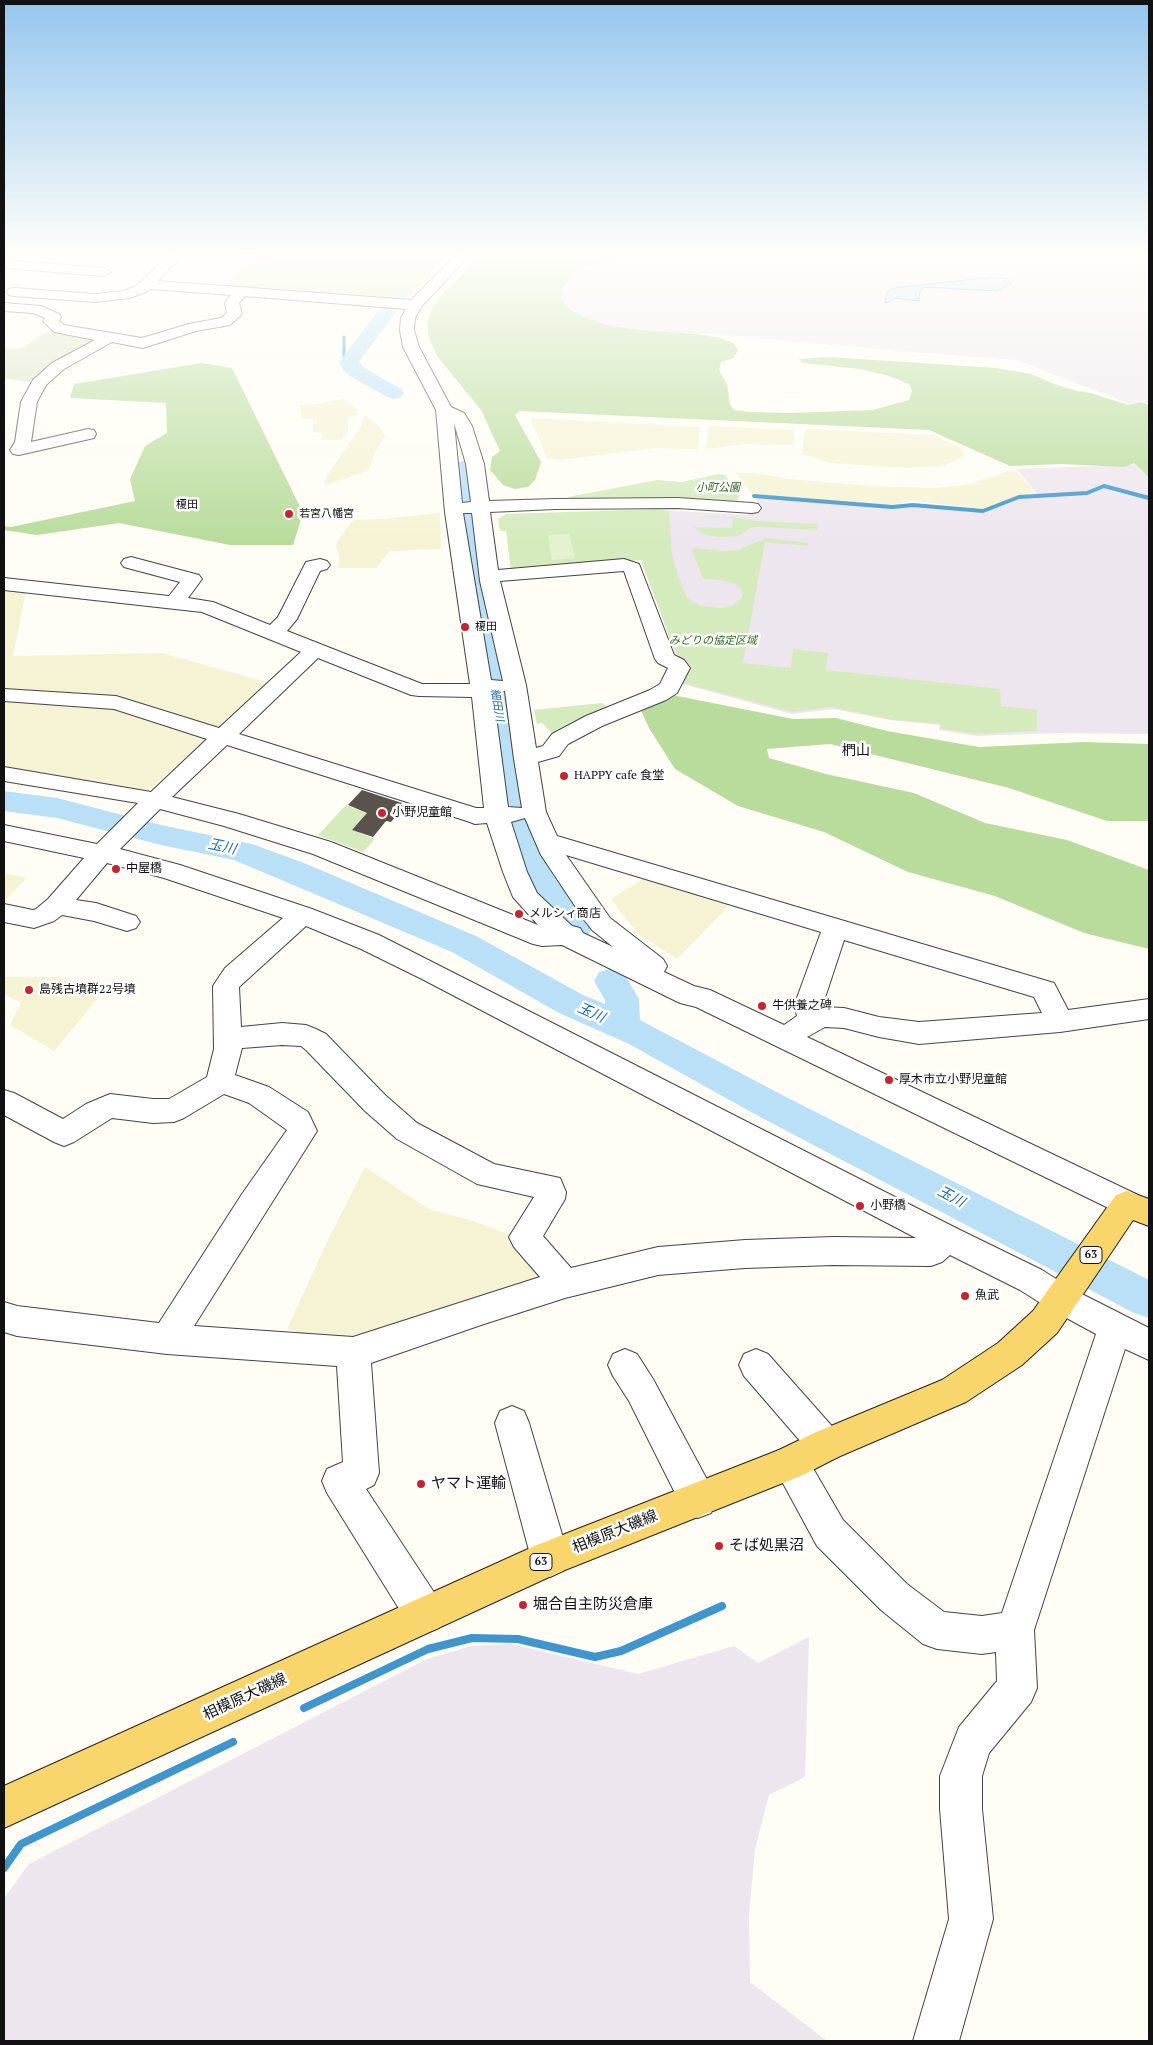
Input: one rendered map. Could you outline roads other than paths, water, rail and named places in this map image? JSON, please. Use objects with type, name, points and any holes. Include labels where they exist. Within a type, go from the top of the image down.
[{"type":"main road","name":"63","points":[[1064,1295],[1131,1212]]},
{"type":"main road","name":"相模原大磯線","points":[[4,1807],[550,1558],[790,1463],[826,1445],[954,1391],[1010,1354],[1045,1322],[1064,1295]]},
{"type":"street","points":[[85,351],[58,366],[39,383],[30,402],[26,427],[19,450],[88,434]]},
{"type":"street","points":[[413,351],[444,410],[458,417],[464,426],[475,464],[467,508],[498,686],[516,814],[546,841],[576,891],[583,930]]},
{"type":"street","points":[[467,508],[555,504],[678,503],[752,508]]},
{"type":"street","points":[[131,563],[192,579],[175,602]]},
{"type":"street","points":[[274,633],[287,619],[313,566],[320,565]]},
{"type":"street","points":[[480,581],[624,565],[632,568],[665,659],[677,664],[679,668],[669,688],[658,695],[594,722],[560,739],[551,751],[525,759]]},
{"type":"street","points":[[480,581],[478,661],[498,686],[525,759],[516,814],[515,872],[526,896],[546,918],[583,930],[651,964],[694,989],[700,997]]},
{"type":"street","points":[[4,584],[206,606],[419,690],[473,691],[498,686]]},
{"type":"street","points":[[4,913],[34,919],[45,915],[57,905],[105,850],[222,736],[315,650]]},
{"type":"street","points":[[4,695],[116,703],[475,816],[516,814]]},
{"type":"street","points":[[4,774],[231,820],[322,848],[542,937],[583,930],[690,996],[700,997],[787,1039],[1131,1212]]},
{"type":"street","points":[[4,833],[105,850],[303,915],[370,942],[947,1239],[1064,1295],[1115,1328],[1149,1345]]},
{"type":"street","points":[[546,841],[1044,990],[1060,1022]]},
{"type":"street","points":[[57,905],[96,912],[127,922]]},
{"type":"street","points":[[221,1082],[221,1073],[228,1049],[226,986],[234,975],[303,915]]},
{"type":"street","points":[[812,1020],[808,1006],[835,929]]},
{"type":"street","points":[[787,1039],[795,1031],[812,1020],[825,1017],[844,1018],[879,1028],[919,1033],[1060,1022],[1149,1009]]},
{"type":"street","points":[[228,1039],[282,1034],[306,1036],[316,1042],[375,1103],[407,1131],[488,1175],[549,1187],[551,1192],[550,1199],[525,1237],[565,1284]]},
{"type":"street","points":[[4,1101],[64,1134],[96,1112],[110,1106],[153,1111],[174,1110],[221,1082],[259,1095],[298,1120],[302,1131],[253,1203],[166,1339]]},
{"type":"street","points":[[4,1317],[16,1321],[166,1339],[353,1352],[565,1284],[658,1261],[794,1252],[930,1252],[947,1239]]},
{"type":"street","points":[[936,2041],[971,1919],[961,1809],[962,1776],[973,1741],[1017,1688],[1015,1630],[1115,1328]]},
{"type":"street","points":[[353,1352],[361,1473],[340,1481],[426,1614]]},
{"type":"street","points":[[625,1365],[641,1390],[698,1500]]},
{"type":"street","points":[[756,1366],[826,1445]]},
{"type":"street","points":[[512,1423],[550,1558]]},
{"type":"street","points":[[790,1463],[830,1532],[894,1596],[937,1630],[982,1635],[1015,1630]]},
{"type":"waterway","points":[[344,351],[344,361],[350,366]]},
{"type":"waterway","name":"細田川","points":[[356,351],[350,359],[350,366],[394,393]]},
{"type":"waterway","name":"細田川","points":[[464,468],[468,514],[513,807],[524,839],[541,874],[577,926]]},
{"type":"waterway","points":[[754,496],[892,507],[913,505],[983,511],[1019,497],[1087,493],[1104,486],[1149,498]]},
{"type":"waterway","name":"玉川","points":[[4,801],[57,808],[161,835],[241,851],[293,871],[464,944],[571,1004],[641,1035],[773,1107],[1149,1300]]},
{"type":"waterway","name":"細田川","points":[[611,981],[622,999],[623,1027]]},
{"type":"waterway","points":[[304,1708],[428,1649],[472,1638],[518,1639],[595,1657],[621,1651],[722,1606]]},
{"type":"waterway","points":[[4,1868],[21,1844],[233,1742]]},
{"type":"place","name":"若宮八幡宮","points":[[289,514]]},
{"type":"place","name":"榎田","points":[[465,627]]},
{"type":"place","name":"HAPPY cafe 食堂","points":[[564,776]]},
{"type":"place","name":"小野児童館","points":[[382,813]]},
{"type":"place","name":"中屋橋","points":[[116,869]]},
{"type":"place","name":"メルシィ商店","points":[[519,914]]},
{"type":"place","name":"島残古墳群22号墳","points":[[29,990]]},
{"type":"place","name":"牛供養之碑","points":[[762,1006]]},
{"type":"place","name":"厚木市立小野児童館","points":[[889,1080]]},
{"type":"place","name":"小野橋","points":[[860,1206]]},
{"type":"place","name":"魚武","points":[[965,1296]]},
{"type":"place","name":"ヤマト運輸","points":[[421,1484]]},
{"type":"place","name":"そば処黒沼","points":[[719,1546]]},
{"type":"place","name":"堀合自主防災倉庫","points":[[523,1605]]},
{"type":"district","name":"榎田","points":[[187,505]]},
{"type":"district","name":"椚山","points":[[856,751]]},
{"type":"park label","name":"小町公園","points":[[718,488]]},
{"type":"park label","name":"みどりの協定区域","points":[[713,641]]}]
